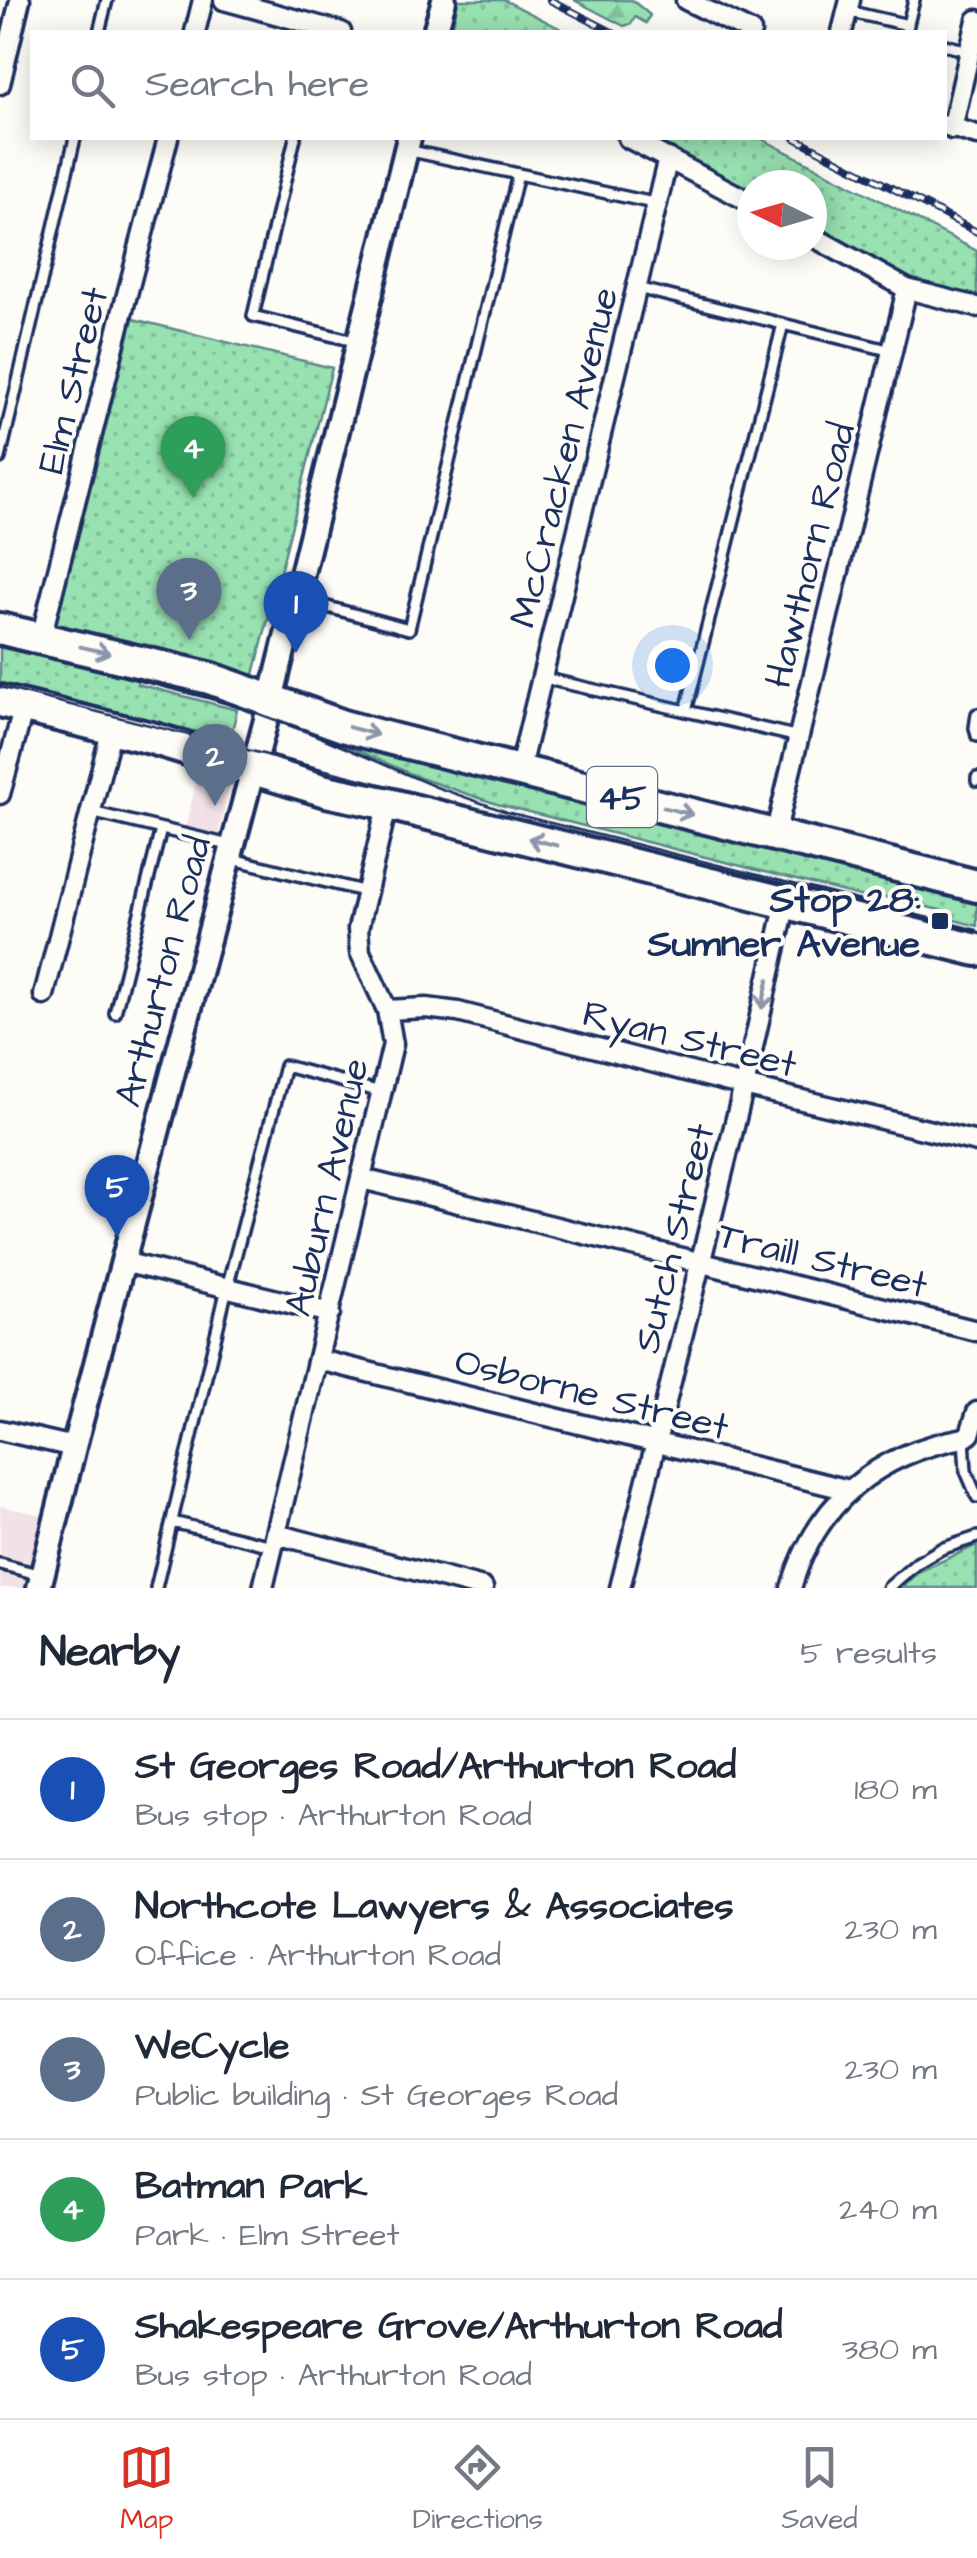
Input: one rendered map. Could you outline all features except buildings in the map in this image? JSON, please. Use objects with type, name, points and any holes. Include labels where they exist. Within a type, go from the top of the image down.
[{"type":"highway","name":"45","points":[[0,628],[197,675],[343,726],[977,886]]},
{"type":"highway","name":"45","points":[[12,704],[112,728],[326,791],[977,950]]},
{"type":"street","points":[[0,84],[20,0]]},
{"type":"street","points":[[196,30],[203,0]]},
{"type":"street","points":[[224,0],[334,30]]},
{"type":"street","points":[[436,30],[444,0]]},
{"type":"street","points":[[686,0],[720,7],[749,30]]},
{"type":"street","points":[[842,30],[848,5]]},
{"type":"street","points":[[977,20],[948,127],[977,135]]},
{"type":"street","name":"Elm Street","points":[[41,638],[167,140]]},
{"type":"street","points":[[632,140],[737,195]]},
{"type":"street","name":"Arthurton Road","points":[[41,1581],[270,699],[408,144]]},
{"type":"street","name":"McCracken Avenue","points":[[519,772],[668,158]]},
{"type":"street","points":[[827,244],[907,289],[977,307]]},
{"type":"street","name":"Hawthorn Road","points":[[775,835],[907,289]]},
{"type":"street","points":[[0,794],[12,704]]},
{"type":"street","points":[[44,996],[112,728]]},
{"type":"street","name":"Auburn Avenue","points":[[263,1588],[393,1044],[386,1010],[360,952],[358,929],[384,819],[384,803]]},
{"type":"street","name":"Sutch Street","points":[[620,1588],[786,902]]},
{"type":"street","name":"Ryan Street","points":[[386,1010],[426,1008],[458,1012],[977,1142]]},
{"type":"street","name":"Traill Street","points":[[362,1179],[977,1331]]},
{"type":"street","points":[[122,1262],[330,1313]]},
{"type":"street","name":"Osborne Street","points":[[319,1360],[849,1490]]},
{"type":"street","points":[[792,1588],[800,1558],[829,1510],[849,1490],[916,1449],[964,1438],[972,1430],[977,1412]]},
{"type":"street","points":[[0,1430],[74,1448]]},
{"type":"street","points":[[275,1540],[482,1588]]},
{"type":"lane","points":[[100,30],[107,0]]},
{"type":"lane","points":[[848,5],[907,29],[914,0]]},
{"type":"lane","points":[[947,46],[969,51]]},
{"type":"lane","points":[[0,458],[75,140]]},
{"type":"lane","points":[[295,140],[253,316],[358,342]]},
{"type":"lane","points":[[408,144],[518,174],[658,204]]},
{"type":"lane","points":[[295,598],[408,629],[518,174]]},
{"type":"lane","points":[[638,288],[892,351]]},
{"type":"lane","points":[[686,711],[782,324]]},
{"type":"lane","points":[[542,678],[799,737]]},
{"type":"lane","points":[[977,714],[977,736]]},
{"type":"lane","points":[[91,812],[161,828],[367,892]]},
{"type":"lane","points":[[115,1013],[161,828]]},
{"type":"lane","points":[[156,1588],[285,1066],[382,1092]]},
{"type":"lane","points":[[964,1438],[966,1470],[977,1497]]},
{"type":"lane","points":[[172,1522],[275,1540]]},
{"type":"lane","points":[[888,1588],[941,1549],[977,1538]]},
{"type":"lane","points":[[0,1564],[41,1581]]},
{"type":"shaded area","points":[[200,768],[227,774],[231,782],[217,840],[184,832]]},
{"type":"shaded area","points":[[0,1506],[46,1516],[27,1588],[0,1588]]},
{"type":"green space","points":[[458,0],[504,0],[563,30],[462,30],[453,25]]},
{"type":"green space","points":[[574,0],[632,0],[650,15],[646,23],[635,17],[624,26]]},
{"type":"green space","points":[[658,140],[764,140],[821,170],[737,170],[737,184]]},
{"type":"green space","points":[[827,173],[977,251],[977,297],[907,278],[827,233]]},
{"type":"green space","points":[[133,319],[332,368],[252,682],[55,629]]},
{"type":"green space","points":[[0,636],[139,672],[137,684],[237,710],[230,740],[0,683]]},
{"type":"green space","points":[[307,728],[977,892],[977,926],[943,917],[944,911],[881,896],[879,901],[497,804],[420,778]]},
{"type":"green space","points":[[977,1545],[977,1588],[901,1588],[918,1572]]},
{"type":"tram line","points":[[0,645],[254,712],[507,812],[977,930]]},
{"type":"tram line","points":[[0,687],[420,794]]},
{"type":"railway","points":[[550,0],[608,30]]},
{"type":"railway","points":[[799,140],[977,232]]},
{"type":"place","name":"Batman Park","points":[[193,498]]},
{"type":"place","name":"WeCycle","points":[[189,640]]},
{"type":"place","name":"St Georges Road/Arthurton Road","points":[[296,653]]},
{"type":"place","name":"Northcote Lawyers & Associates","points":[[215,806]]},
{"type":"place","name":"Stop 28: Sumner Avenue","points":[[940,921]]},
{"type":"place","name":"Shakespeare Grove/Arthurton Road","points":[[117,1237]]}]
